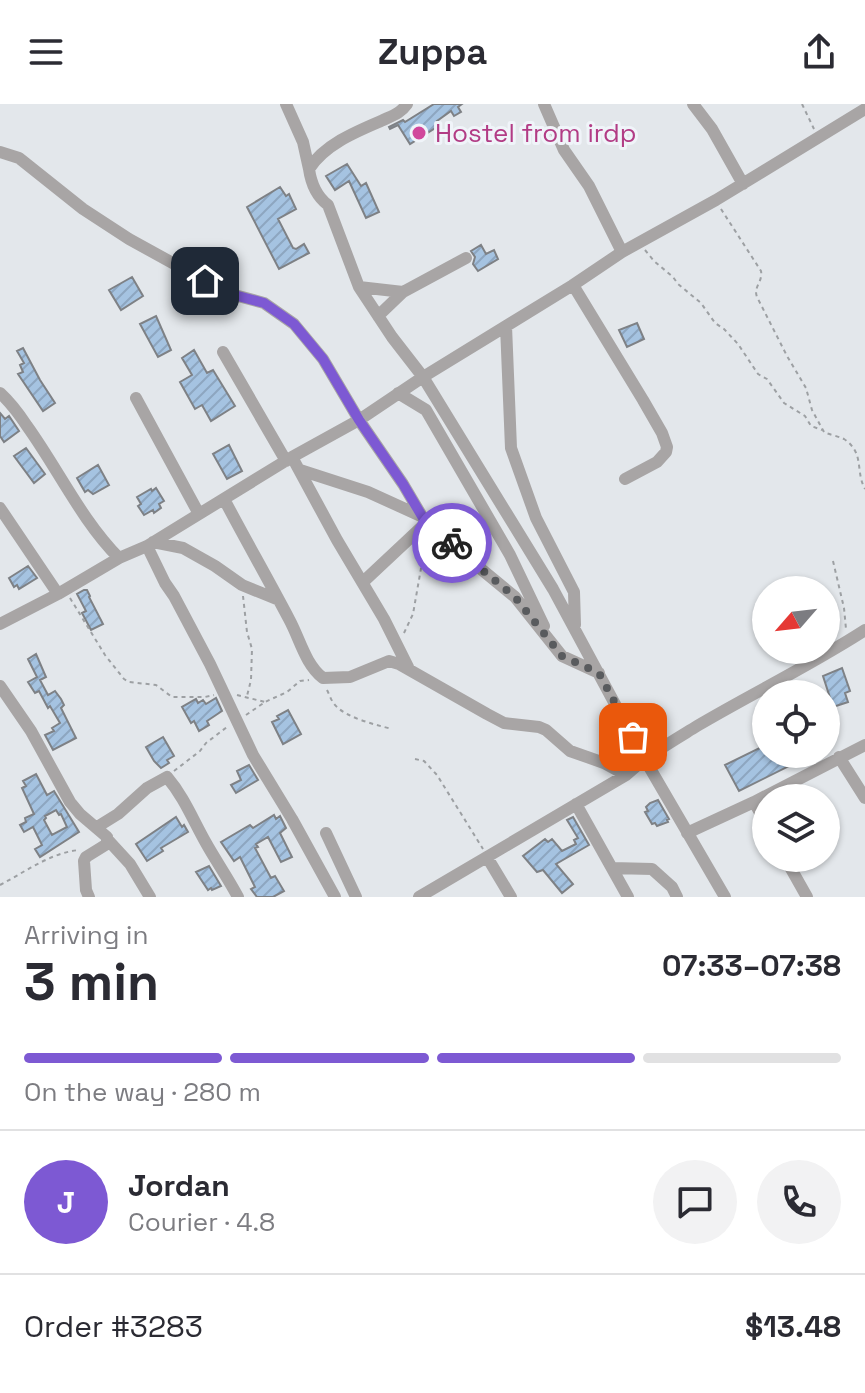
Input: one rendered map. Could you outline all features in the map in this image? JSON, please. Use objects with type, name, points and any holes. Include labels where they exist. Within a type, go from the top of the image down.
[{"type":"street","points":[[286,104],[303,142],[311,182],[320,200],[328,205],[359,287],[423,377],[553,589],[644,758],[725,897]]},
{"type":"street","points":[[309,169],[326,150],[393,116],[407,104]]},
{"type":"street","points":[[544,104],[564,150],[589,186],[622,252]]},
{"type":"street","points":[[693,104],[712,129],[743,184]]},
{"type":"street","points":[[0,624],[150,544],[359,420],[622,252],[716,200],[865,109]]},
{"type":"street","points":[[0,152],[19,158],[83,209],[129,239],[227,293],[264,303],[294,324],[323,359],[424,520]]},
{"type":"street","points":[[378,316],[403,292],[466,258]]},
{"type":"street","points":[[573,285],[643,400],[667,447],[657,462],[625,479]]},
{"type":"street","points":[[359,287],[403,292]]},
{"type":"street","points":[[506,326],[511,448],[536,518],[574,592],[575,630]]},
{"type":"street","points":[[223,352],[289,459],[300,470],[410,670]]},
{"type":"street","points":[[0,393],[10,401],[92,526],[119,558]]},
{"type":"street","points":[[398,393],[426,410],[510,555],[555,647]]},
{"type":"street","points":[[136,398],[199,514]]},
{"type":"street","points":[[300,470],[368,492],[424,520],[515,597],[562,656],[599,673]]},
{"type":"street","points":[[224,499],[310,663],[323,678],[350,677],[389,661],[399,664],[504,723],[539,727],[570,751],[626,775]]},
{"type":"street","points":[[0,508],[61,592]]},
{"type":"street","points":[[363,582],[424,520]]},
{"type":"street","points":[[150,544],[183,548],[242,585],[279,600]]},
{"type":"street","points":[[150,544],[165,583],[253,755],[335,897]]},
{"type":"street","points":[[419,897],[626,775],[644,758],[865,630]]},
{"type":"street","points":[[0,686],[31,731],[70,802],[105,833],[130,864],[150,897]]},
{"type":"street","points":[[840,757],[865,745]]},
{"type":"street","points":[[840,759],[865,798]]},
{"type":"street","points":[[790,784],[821,768]]},
{"type":"street","points":[[97,827],[118,814],[147,788],[167,777],[183,798],[238,897]]},
{"type":"street","points":[[687,833],[752,803]]},
{"type":"street","points":[[576,804],[628,897]]},
{"type":"street","points":[[326,833],[356,897]]},
{"type":"street","points":[[89,897],[84,861],[104,847],[108,840]]},
{"type":"street","points":[[487,857],[511,897]]},
{"type":"street","points":[[612,868],[652,869],[672,887],[677,897]]},
{"type":"street","points":[[793,872],[807,897]]},
{"type":"path","points":[[802,104],[818,137]]},
{"type":"path","points":[[716,200],[761,271],[755,290],[757,297],[806,388],[812,410],[823,430]]},
{"type":"path","points":[[640,241],[654,261],[701,303],[715,323],[738,344],[758,374],[769,382],[789,407],[805,416],[811,426],[842,438],[855,450],[860,459],[861,481],[865,489]]},
{"type":"path","points":[[398,647],[413,614],[423,557]]},
{"type":"path","points":[[833,561],[847,624],[842,645]]},
{"type":"path","points":[[242,585],[252,649],[247,697]]},
{"type":"path","points":[[61,592],[105,655],[129,682],[156,685],[172,697],[224,694],[265,702]]},
{"type":"path","points":[[167,777],[236,721],[287,692],[300,681],[323,678],[336,707],[373,725],[392,729]]},
{"type":"path","points":[[415,759],[424,761],[437,775],[487,857]]},
{"type":"path","points":[[0,885],[63,852],[96,851]]},
{"type":"building","points":[[434,104],[462,104],[458,107],[461,112],[454,116],[451,111],[437,121],[440,125],[410,144],[398,125],[390,129],[389,127],[403,120],[405,122]]},
{"type":"building","points":[[347,164],[361,186],[366,183],[379,212],[366,218],[349,181],[335,190],[326,176]]},
{"type":"building","points":[[280,187],[286,196],[289,194],[296,209],[278,219],[293,248],[304,244],[309,253],[279,269],[247,207]]},
{"type":"building","points":[[481,245],[486,254],[494,250],[498,259],[478,271],[473,264],[475,257],[471,251]]},
{"type":"building","points":[[132,277],[143,296],[121,310],[109,290]]},
{"type":"building","points":[[156,316],[171,350],[158,357],[140,324]]},
{"type":"building","points":[[637,323],[644,339],[627,347],[619,330]]},
{"type":"building","points":[[23,348],[55,403],[43,411],[18,374],[23,372],[20,365],[24,363],[17,351]]},
{"type":"building","points":[[194,350],[207,373],[213,370],[235,406],[211,421],[202,405],[195,409],[180,382],[192,375],[182,358]]},
{"type":"building","points":[[0,413],[5,419],[9,416],[19,431],[4,442],[0,436]]},
{"type":"building","points":[[229,445],[242,471],[227,479],[213,454]]},
{"type":"building","points":[[26,448],[45,474],[34,483],[14,456]]},
{"type":"building","points":[[98,465],[109,485],[93,494],[88,490],[85,492],[77,478]]},
{"type":"building","points":[[156,488],[164,501],[159,504],[161,508],[144,515],[137,497]]},
{"type":"building","points":[[28,566],[37,578],[19,589],[17,585],[14,587],[9,578]]},
{"type":"building","points":[[87,590],[103,624],[91,630],[77,594]]},
{"type":"building","points":[[36,654],[46,677],[40,680],[48,695],[55,691],[61,699],[64,705],[61,708],[76,738],[53,750],[45,735],[54,731],[52,728],[60,723],[39,691],[35,693],[28,682],[37,677],[28,659]]},
{"type":"building","points":[[842,668],[850,691],[845,693],[848,702],[840,705],[840,680],[824,680],[823,676]]},
{"type":"building","points":[[216,698],[222,711],[199,731],[182,707],[196,699],[198,703],[203,700],[206,704]]},
{"type":"building","points":[[288,710],[301,734],[283,744],[272,722]]},
{"type":"building","points":[[163,737],[174,756],[161,768],[146,747]]},
{"type":"building","points":[[752,752],[752,768],[785,768],[739,791],[725,765]]},
{"type":"building","points":[[249,765],[258,780],[236,793],[231,785],[241,780],[237,771]]},
{"type":"building","points":[[36,774],[47,795],[54,791],[79,832],[40,857],[35,849],[42,845],[33,827],[24,832],[20,825],[26,822],[25,818],[34,814],[22,788],[26,786],[23,781]],"holes":[[[56,810],[67,827],[52,835],[45,816]]]},
{"type":"building","points":[[658,800],[669,819],[657,826],[652,824],[645,812],[650,803]]},
{"type":"building","points":[[274,815],[276,819],[280,816],[286,828],[280,833],[292,857],[281,862],[268,837],[256,844],[258,847],[255,848],[271,878],[275,876],[284,891],[273,897],[257,897],[240,857],[234,861],[221,842]]},
{"type":"building","points":[[176,817],[188,832],[161,848],[163,851],[147,861],[136,844]]},
{"type":"building","points":[[573,817],[589,845],[556,864],[573,884],[562,893],[543,870],[537,872],[523,856],[545,839],[548,842],[552,839],[562,851],[576,844],[574,840],[578,838],[567,820]]},
{"type":"building","points":[[209,866],[221,886],[212,890],[208,890],[196,872]]},
{"type":"way so far","points":[[452,543],[515,597],[562,656],[599,673],[633,737]]},
{"type":"place","name":"Hostel from irdp","points":[[419,133]]},
{"type":"route","points":[[205,281],[227,293],[264,303],[294,324],[323,359],[426,523],[452,543]]}]
